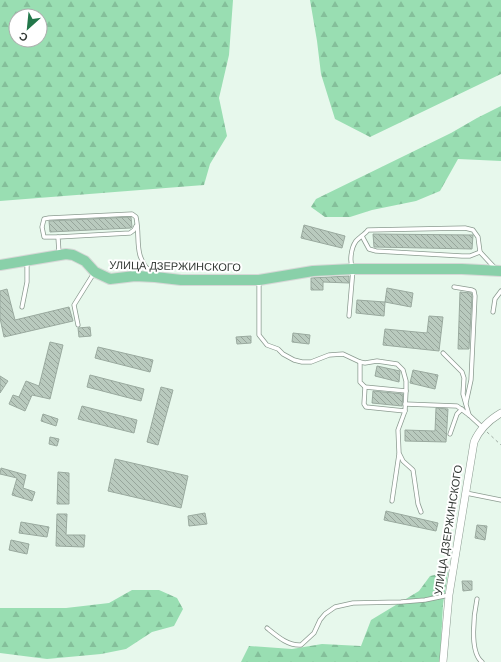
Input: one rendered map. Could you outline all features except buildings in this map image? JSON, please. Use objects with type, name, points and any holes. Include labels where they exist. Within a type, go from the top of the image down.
[{"type":"main road","name":"УЛИЦА ДЗЕРЖИНСКОГО","points":[[0,264],[59,255],[73,255],[85,261],[95,272],[110,279],[135,276],[181,280],[259,280],[312,271],[353,269],[500,271]]},
{"type":"street","name":"УЛИЦА ДЗЕРЖИНСКОГО","points":[[443,662],[449,595],[474,442],[482,427],[501,413]]},
{"type":"lane","points":[[137,225],[130,233],[58,237],[44,236],[42,227],[44,220],[49,218],[132,214],[136,217],[137,225],[139,253],[141,259],[144,265],[155,277]]},
{"type":"lane","points":[[349,316],[353,249],[356,242],[368,230],[465,228],[473,230],[476,234],[480,252],[489,263],[500,271]]},
{"type":"lane","points":[[362,236],[369,249],[376,251],[462,256],[470,256],[480,252]]},
{"type":"lane","points":[[58,237],[59,255]]},
{"type":"lane","points":[[22,307],[27,282],[27,261]]},
{"type":"lane","points":[[78,325],[74,304],[95,272]]},
{"type":"lane","points":[[259,280],[259,334],[267,345],[278,349],[283,354],[294,360],[302,362],[310,362],[329,355],[343,354],[360,362],[366,363],[377,361],[397,364],[403,370],[406,381],[405,411],[398,430],[399,453],[392,501]]},
{"type":"lane","points":[[454,287],[472,290],[474,291],[475,296],[471,380],[466,403]]},
{"type":"lane","points":[[493,312],[495,299],[501,291]]},
{"type":"lane","points":[[444,353],[462,372],[464,378],[463,394],[469,415]]},
{"type":"lane","points":[[360,362],[360,382],[365,387],[406,390]]},
{"type":"lane","points":[[365,387],[364,404],[366,407],[405,411]]},
{"type":"lane","points":[[405,404],[457,406],[482,427]]},
{"type":"lane","points":[[450,434],[458,414],[462,409]]},
{"type":"lane","points":[[399,453],[403,461],[413,470],[418,504],[421,512]]},
{"type":"lane","points":[[465,493],[501,500]]},
{"type":"lane","points":[[267,628],[286,642],[301,645],[314,633],[320,620],[335,607],[354,603],[425,600],[449,595]]},
{"type":"lane","points":[[476,599],[474,637],[479,659],[482,662]]},
{"type":"path","points":[[482,427],[501,445]]},
{"type":"green space","points":[[0,0],[233,0],[229,55],[219,98],[227,136],[210,164],[204,185],[0,201]]},
{"type":"green space","points":[[310,0],[501,0],[501,74],[370,137],[335,119],[321,74]]},
{"type":"green space","points":[[501,106],[501,161],[458,159],[440,191],[416,201],[372,210],[350,217],[325,217],[311,207],[316,199],[451,133]]},
{"type":"green space","points":[[448,572],[443,604],[440,662],[241,662],[249,646],[292,649],[322,644],[361,646],[371,620],[419,591],[430,576]]},
{"type":"green space","points":[[132,590],[159,590],[177,598],[183,609],[174,626],[152,632],[126,649],[101,654],[47,659],[0,653],[0,608],[66,608],[109,603]]}]
